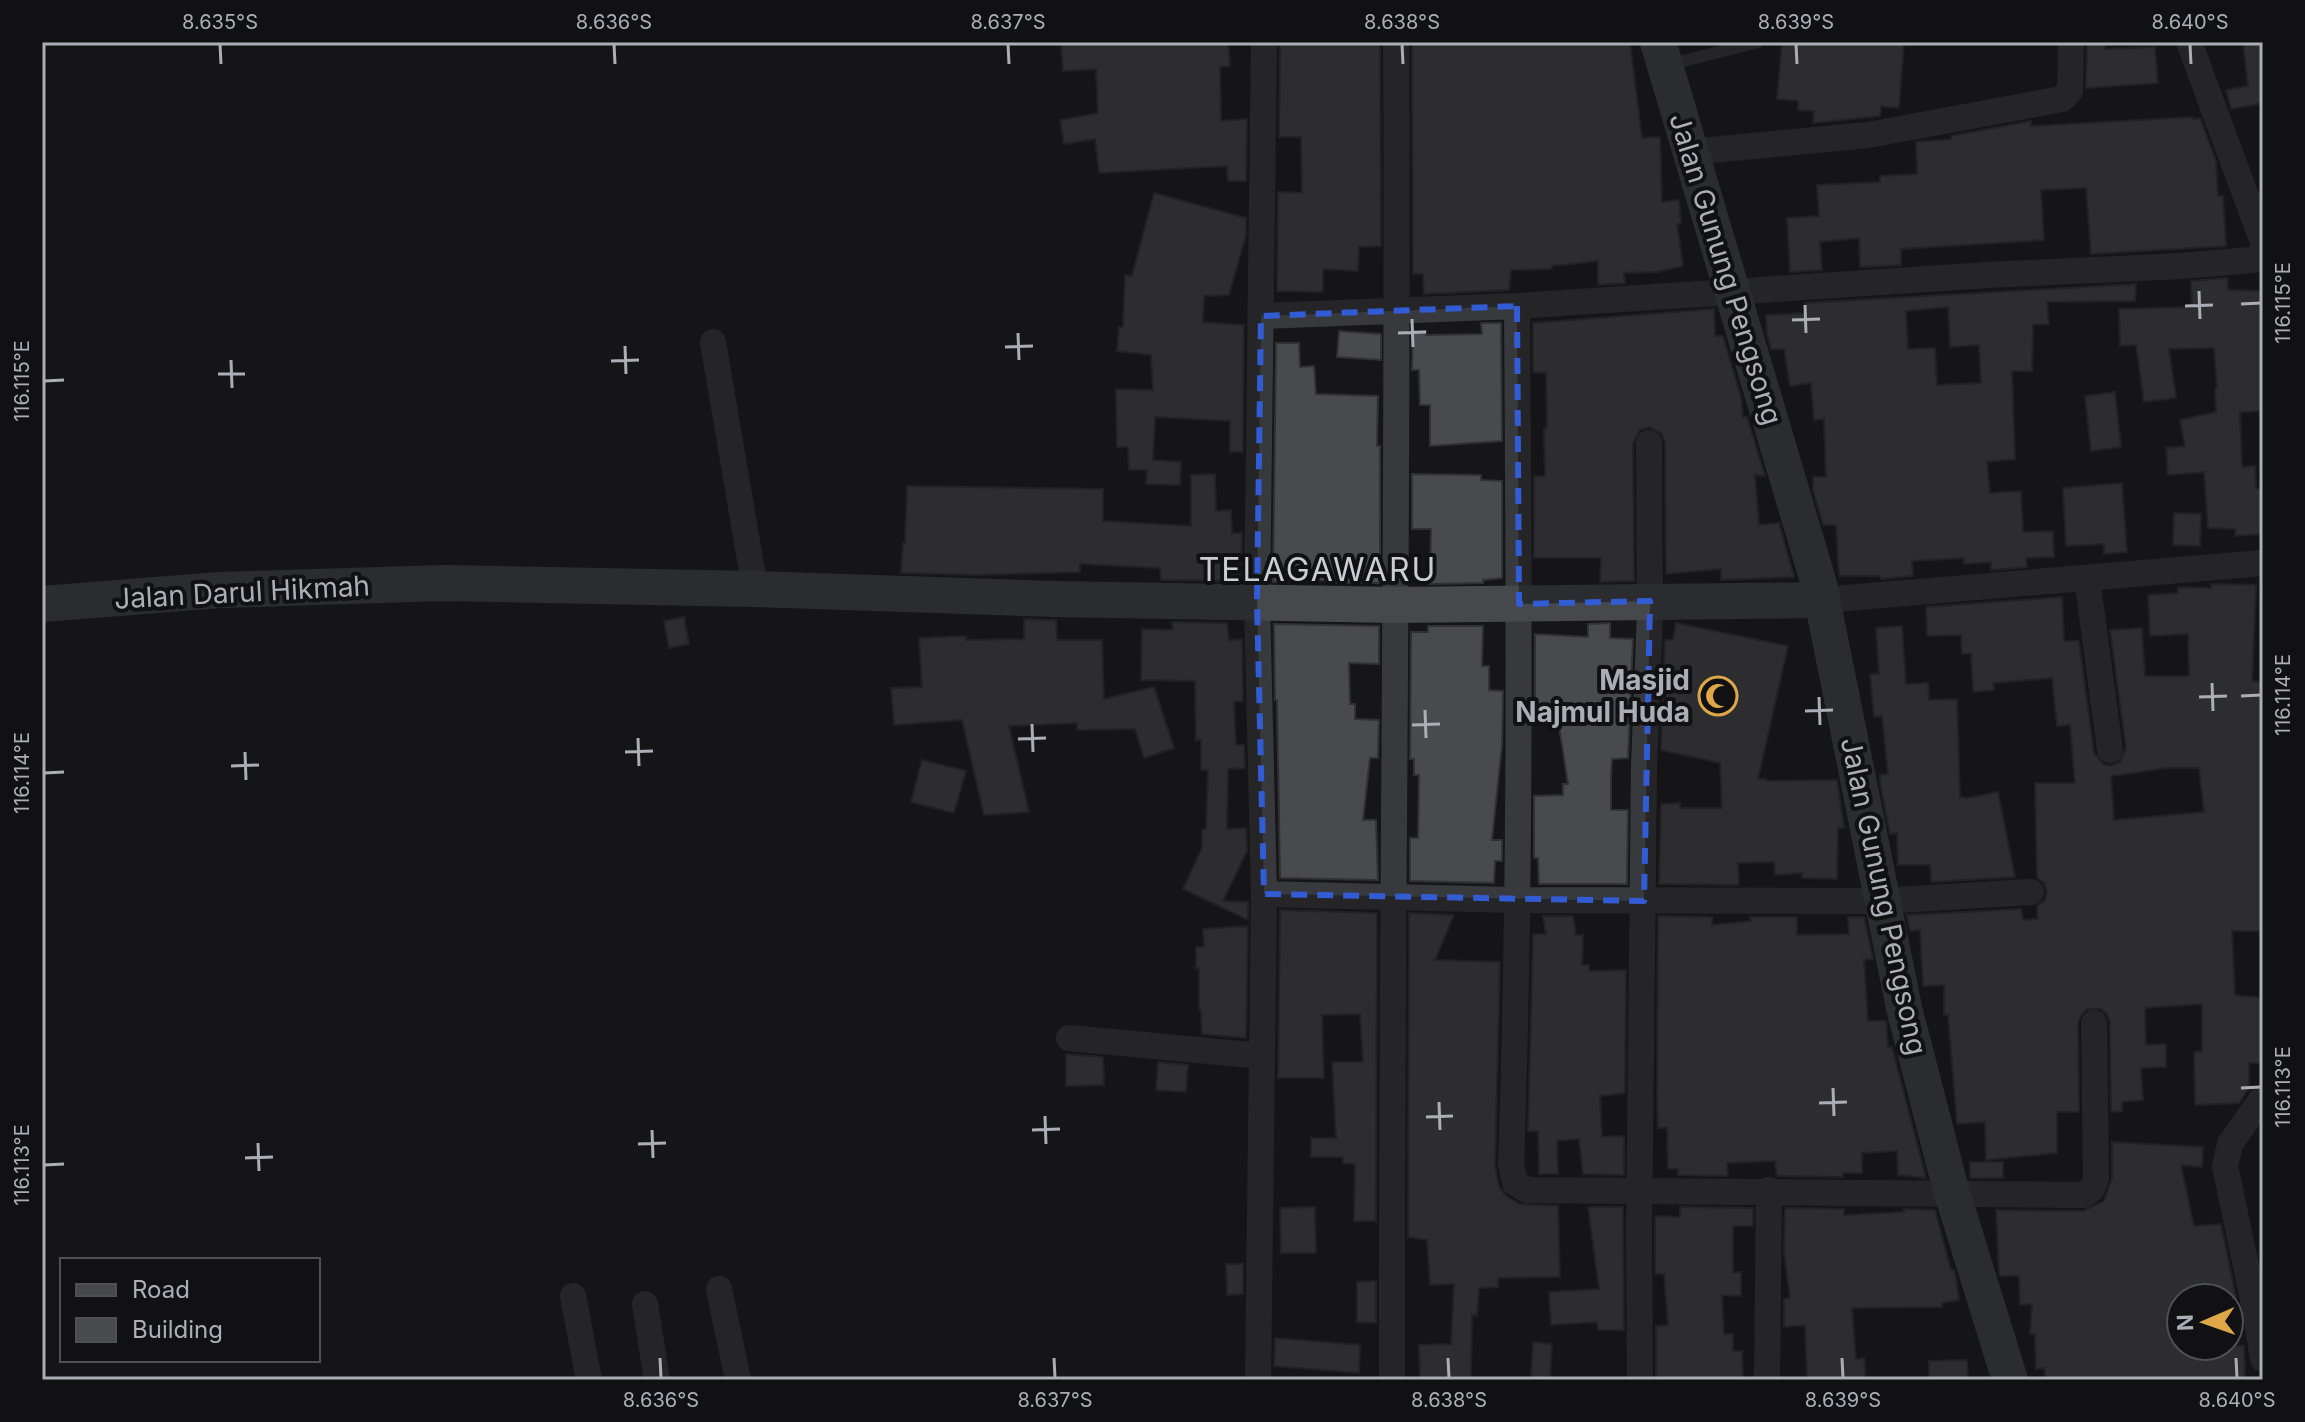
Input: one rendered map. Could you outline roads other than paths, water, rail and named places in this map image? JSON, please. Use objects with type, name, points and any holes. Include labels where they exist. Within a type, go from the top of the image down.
[{"type":"street","points":[[1258,1380],[1264,894],[1257,602],[1264,42]]},
{"type":"street","points":[[1392,1380],[1392,895],[1398,309],[1396,42]]},
{"type":"street","points":[[1690,152],[1868,135],[2062,99],[2070,91],[2071,42]]},
{"type":"street","points":[[2189,42],[2263,242]]},
{"type":"street","name":"Jalan Gunung Pengsong","points":[[1662,54],[1822,600],[1838,668],[1880,901],[1904,1008],[1953,1195],[2010,1380]]},
{"type":"street","points":[[1261,316],[1517,306],[2263,259]]},
{"type":"street","points":[[1517,306],[1519,604],[1513,1179],[1518,1187],[1527,1190],[2083,1195],[2092,1189],[2096,1178],[2094,1023]]},
{"type":"street","points":[[713,342],[755,589]]},
{"type":"street","points":[[1640,1380],[1644,766],[1650,601],[1649,443]]},
{"type":"street","points":[[1822,600],[2263,563]]},
{"type":"street","points":[[2087,578],[2110,750]]},
{"type":"street","name":"Jalan Darul Hikmah","points":[[42,604],[220,590],[443,583],[1395,605],[1822,600]]},
{"type":"street","points":[[1264,894],[1516,900],[1880,901],[2031,892]]},
{"type":"street","points":[[1069,1038],[1262,1056]]},
{"type":"street","points":[[2263,1097],[2230,1144],[2225,1166],[2263,1359]]},
{"type":"street","points":[[1767,1380],[1769,1190]]},
{"type":"street","points":[[719,1289],[738,1380]]},
{"type":"street","points":[[573,1296],[589,1380]]},
{"type":"street","points":[[645,1304],[657,1380]]},
{"type":"lane","points":[[1662,54],[1758,42]]},
{"type":"place","name":"Masjid Najmul Huda","points":[[1718,696]]},
{"type":"district","name":"TELAGAWARU","points":[[1318,569]]}]
